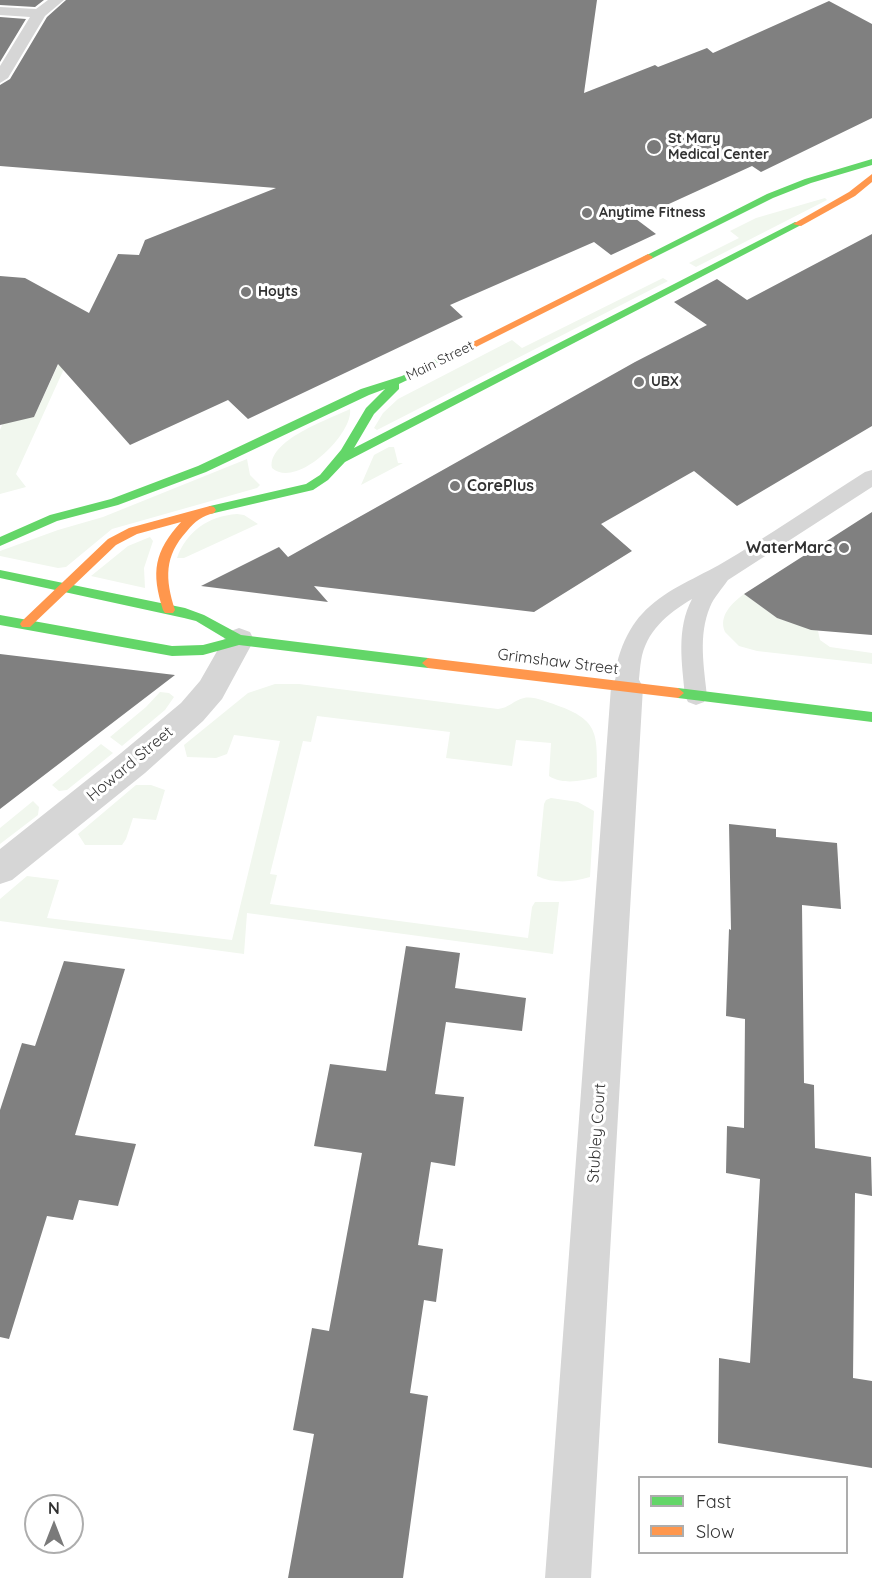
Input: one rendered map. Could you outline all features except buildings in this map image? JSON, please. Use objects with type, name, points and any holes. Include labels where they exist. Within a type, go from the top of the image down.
[{"type":"street","name":"Main Street","points":[[0,542],[54,518],[100,507],[202,470],[365,392],[406,378],[794,186],[872,162]]},
{"type":"street","points":[[834,189],[872,177]]},
{"type":"street","points":[[344,458],[833,206],[872,177]]},
{"type":"street","points":[[728,218],[816,194]]},
{"type":"street","points":[[26,624],[63,586],[119,537],[142,528],[200,512],[309,487],[328,477],[344,458],[368,411],[381,396],[406,378]]},
{"type":"street","points":[[260,456],[278,434]]},
{"type":"street","points":[[276,480],[309,487]]},
{"type":"street","points":[[169,610],[159,579],[163,556],[176,533],[200,512]]},
{"type":"street","name":"Grimshaw Street","points":[[0,574],[63,586],[200,618],[239,640]]},
{"type":"street","name":"Grimshaw Street","points":[[0,620],[172,651],[203,650],[239,640],[872,717]]},
{"type":"street","name":"Howard Street","points":[[0,869],[125,770],[192,712],[211,690],[239,640]]},
{"type":"street","name":"Stubley Court","points":[[568,1578],[627,687]]},
{"type":"lane","points":[[0,78],[39,13],[57,0]]},
{"type":"lane","points":[[0,10],[39,13]]},
{"type":"lane","points":[[627,687],[634,643],[647,622],[676,598],[724,572],[872,477]]},
{"type":"lane","points":[[696,696],[692,650],[693,622],[701,600],[724,572]]},
{"type":"shaded area","points":[[825,198],[827,200],[696,267],[689,263],[739,238],[730,231],[756,218]]},
{"type":"shaded area","points":[[663,278],[668,281],[377,430],[374,428],[383,413],[398,399],[512,340],[522,348]]},
{"type":"shaded area","points":[[72,335],[79,336],[16,474],[26,487],[0,494],[0,430],[6,416],[34,417]]},
{"type":"shaded area","points":[[350,409],[349,419],[343,431],[322,456],[295,471],[283,473],[272,468],[273,458],[279,448],[289,440]]},
{"type":"shaded area","points":[[389,447],[394,447],[398,463],[403,463],[361,485],[374,455]]},
{"type":"shaded area","points":[[247,459],[250,475],[260,485],[257,488],[112,529],[66,567],[58,568],[0,556],[0,551],[103,517]]},
{"type":"shaded area","points":[[244,515],[258,524],[184,558],[177,558],[186,540],[200,527],[217,518]]},
{"type":"shaded area","points":[[150,537],[153,541],[144,568],[145,588],[91,576],[128,546]]},
{"type":"shaded area","points":[[744,594],[777,618],[818,631],[820,640],[830,647],[872,653],[872,664],[757,651],[739,646],[725,632],[723,621],[727,610]]},
{"type":"shaded area","points":[[275,684],[299,684],[498,709],[520,699],[532,698],[570,711],[588,723],[596,740],[597,777],[579,781],[560,781],[549,776],[551,743],[516,740],[512,766],[446,758],[450,732],[317,716],[311,742],[303,741],[270,874],[277,875],[270,904],[528,938],[532,907],[535,902],[559,902],[553,954],[247,913],[244,954],[0,921],[0,899],[27,876],[59,880],[47,918],[232,940],[280,741],[234,735],[227,754],[216,758],[187,757],[184,745],[248,693]]},
{"type":"shaded area","points":[[160,692],[169,693],[174,697],[165,710],[122,746],[110,737],[146,707]]},
{"type":"shaded area","points":[[101,744],[113,753],[67,790],[59,791],[52,785]]},
{"type":"shaded area","points":[[136,785],[151,785],[165,790],[156,820],[133,818],[122,845],[85,845],[78,834]]},
{"type":"shaded area","points":[[551,798],[578,802],[594,811],[590,877],[564,881],[537,876],[544,804]]},
{"type":"shaded area","points":[[33,801],[39,807],[38,815],[0,844],[0,828]]},
{"type":"traffic: fast","points":[[648,257],[770,196],[808,181],[872,162]]},
{"type":"traffic: fast","points":[[344,458],[798,224]]},
{"type":"traffic: fast","points":[[0,542],[54,518],[114,502],[202,469],[365,392],[406,378],[462,350]]},
{"type":"traffic: fast","points":[[210,510],[309,487],[324,478],[345,453],[370,411],[395,386]]},
{"type":"traffic: fast","points":[[0,574],[185,613],[200,618],[239,640]]},
{"type":"traffic: fast","points":[[0,620],[172,651],[203,650],[239,640],[428,663]]},
{"type":"traffic: fast","points":[[678,693],[872,717]]},
{"type":"traffic: slow","points":[[798,224],[852,194],[872,177]]},
{"type":"traffic: slow","points":[[462,350],[648,257]]},
{"type":"traffic: slow","points":[[26,624],[112,542],[133,531],[210,510]]},
{"type":"traffic: slow","points":[[169,610],[161,580],[164,556],[176,535],[198,513]]},
{"type":"traffic: slow","points":[[428,663],[678,693]]},
{"type":"place","name":"St Mary Medical Center","points":[[654,147]]},
{"type":"place","name":"Anytime Fitness","points":[[587,213]]},
{"type":"place","name":"Hoyts","points":[[246,292]]},
{"type":"place","name":"UBX","points":[[639,382]]},
{"type":"place","name":"CorePlus","points":[[455,486]]},
{"type":"place","name":"WaterMarc","points":[[844,548]]}]
